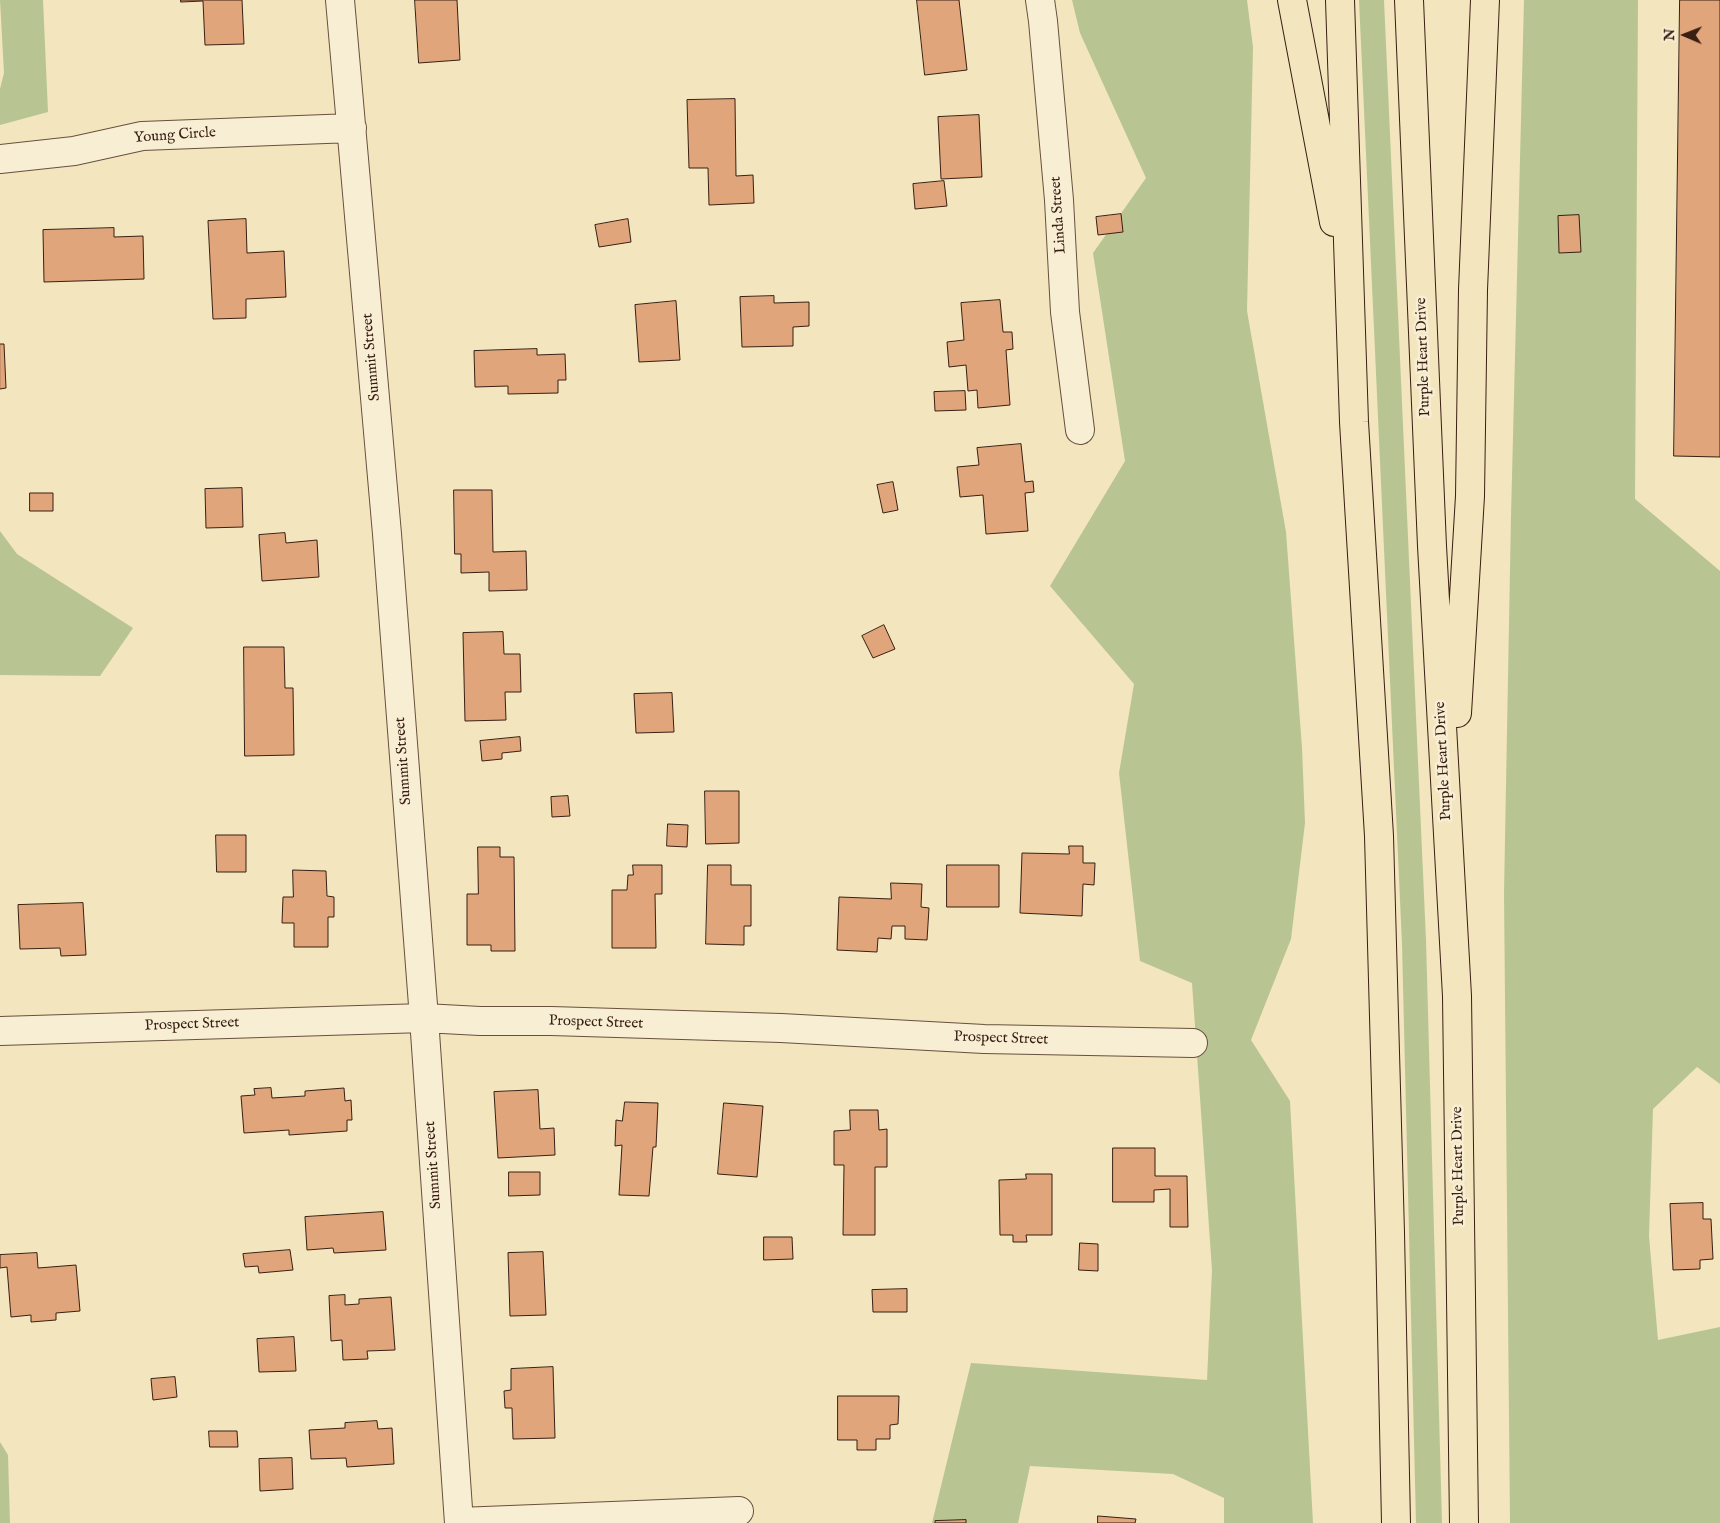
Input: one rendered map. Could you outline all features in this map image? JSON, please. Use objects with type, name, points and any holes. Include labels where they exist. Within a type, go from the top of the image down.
[{"type":"main road","points":[[1292,0],[1350,303]]},
{"type":"main road","points":[[1340,0],[1354,422],[1379,836],[1391,1253],[1396,1523]]},
{"type":"main road","name":"Purple Heart Drive","points":[[1409,0],[1432,546],[1457,1005],[1464,1523]]},
{"type":"main road","points":[[1450,870],[1460,654],[1470,496],[1473,290],[1485,0]]},
{"type":"street","name":"Summit Street","points":[[340,0],[387,534],[424,1018],[459,1523]]},
{"type":"street","name":"Linda Street","points":[[1040,0],[1059,200],[1065,312],[1080,430]]},
{"type":"street","name":"Young Circle","points":[[0,159],[74,151],[142,136],[352,128]]},
{"type":"street","name":"Prospect Street","points":[[0,1031],[424,1018],[781,1028],[984,1039],[1193,1043]]},
{"type":"street","points":[[459,1523],[739,1511]]},
{"type":"green space","points":[[0,0],[43,0],[48,112],[0,125],[0,89],[4,73]]},
{"type":"green space","points":[[1072,0],[1247,0],[1253,47],[1247,311],[1286,532],[1302,748],[1305,823],[1291,939],[1251,1040],[1290,1101],[1313,1523],[1224,1523],[1224,1498],[1173,1474],[1030,1466],[1018,1523],[932,1523],[971,1363],[1207,1380],[1212,1270],[1192,983],[1140,961],[1119,773],[1134,684],[1050,586],[1125,461],[1093,253],[1146,178],[1080,33]]},
{"type":"green space","points":[[1359,0],[1384,0],[1426,940],[1442,1523],[1416,1523],[1402,944]]},
{"type":"green space","points":[[1524,0],[1638,0],[1635,499],[1720,571],[1720,1084],[1697,1067],[1653,1109],[1649,1236],[1658,1340],[1720,1327],[1720,1523],[1510,1523],[1504,893]]},
{"type":"green space","points":[[0,531],[17,554],[133,628],[100,676],[0,675]]},
{"type":"green space","points":[[0,1442],[8,1455],[10,1523],[0,1523]]},
{"type":"building","points":[[181,0],[242,0],[244,44],[205,45],[203,1],[181,2]]},
{"type":"building","points":[[415,0],[457,0],[460,60],[419,63]]},
{"type":"building","points":[[917,0],[959,0],[967,70],[925,75]]},
{"type":"building","points":[[1680,0],[1720,0],[1720,457],[1674,456]]},
{"type":"building","points":[[735,99],[736,176],[753,175],[754,203],[709,205],[708,168],[689,168],[687,100]]},
{"type":"building","points":[[979,115],[982,177],[941,179],[938,117]]},
{"type":"building","points":[[944,181],[947,206],[915,209],[913,184]]},
{"type":"building","points":[[1121,214],[1123,232],[1098,235],[1096,217]]},
{"type":"building","points":[[1579,215],[1581,252],[1559,253],[1558,216]]},
{"type":"building","points":[[246,219],[247,253],[284,251],[286,297],[246,299],[246,318],[213,319],[208,221]]},
{"type":"building","points":[[628,219],[631,242],[599,247],[595,225]]},
{"type":"building","points":[[114,228],[114,237],[143,236],[144,279],[44,282],[43,230]]},
{"type":"building","points":[[774,296],[774,303],[809,302],[809,326],[793,327],[793,346],[742,347],[740,297]]},
{"type":"building","points":[[1000,300],[1003,332],[1012,332],[1013,349],[1006,350],[1010,405],[978,408],[977,390],[968,391],[966,365],[949,367],[947,342],[964,340],[961,303]]},
{"type":"building","points":[[676,301],[680,360],[639,362],[635,305]]},
{"type":"building","points":[[0,344],[4,344],[6,388],[0,389]]},
{"type":"building","points":[[537,349],[537,355],[565,354],[566,380],[558,380],[558,393],[508,394],[508,386],[475,387],[474,351]]},
{"type":"building","points":[[965,391],[966,410],[935,411],[934,392]]},
{"type":"building","points":[[1021,444],[1025,482],[1033,481],[1034,492],[1025,493],[1028,531],[986,534],[983,495],[960,497],[957,467],[979,465],[977,448]]},
{"type":"building","points":[[893,482],[898,510],[883,513],[877,485]]},
{"type":"building","points":[[242,488],[243,527],[206,528],[205,489]]},
{"type":"building","points":[[454,490],[492,490],[493,552],[526,551],[527,590],[489,591],[489,572],[461,573],[461,554],[455,554]]},
{"type":"building","points":[[30,493],[53,493],[53,511],[30,511]]},
{"type":"building","points":[[285,533],[286,543],[317,540],[319,577],[262,581],[259,535]]},
{"type":"building","points":[[884,625],[895,649],[873,658],[862,636]]},
{"type":"building","points":[[503,632],[504,654],[520,654],[521,692],[505,692],[506,720],[465,721],[463,633]]},
{"type":"building","points":[[244,647],[284,647],[285,688],[293,688],[294,755],[245,756]]},
{"type":"building","points":[[672,693],[674,732],[636,733],[634,694]]},
{"type":"building","points":[[520,737],[521,751],[502,753],[502,759],[482,761],[480,741]]},
{"type":"building","points":[[705,791],[739,791],[739,843],[706,844]]},
{"type":"building","points":[[568,796],[570,816],[552,817],[551,797]]},
{"type":"building","points":[[668,824],[688,825],[687,847],[667,846]]},
{"type":"building","points":[[216,835],[246,835],[246,872],[217,872]]},
{"type":"building","points":[[1069,846],[1083,846],[1083,863],[1095,863],[1094,885],[1083,884],[1082,916],[1020,913],[1022,853],[1069,854]]},
{"type":"building","points":[[478,847],[500,847],[500,857],[514,857],[515,951],[491,951],[491,945],[467,945],[467,894],[478,894]]},
{"type":"building","points":[[633,865],[662,865],[662,894],[655,894],[656,948],[612,948],[612,890],[627,890],[628,875],[633,875]]},
{"type":"building","points":[[708,865],[731,865],[731,885],[751,885],[751,926],[744,926],[744,945],[706,944]]},
{"type":"building","points":[[947,865],[999,865],[999,907],[947,907]]},
{"type":"building","points":[[293,870],[326,871],[327,896],[334,897],[334,917],[328,917],[328,947],[294,947],[294,923],[282,923],[283,897],[293,897]]},
{"type":"building","points":[[891,883],[922,884],[921,907],[929,908],[927,940],[905,939],[905,926],[892,926],[891,939],[878,938],[877,952],[837,950],[839,897],[891,899]]},
{"type":"building","points":[[83,903],[86,955],[61,956],[60,948],[20,949],[18,905]]},
{"type":"building","points":[[271,1088],[272,1098],[305,1096],[305,1091],[344,1088],[345,1101],[351,1100],[352,1120],[347,1120],[347,1131],[289,1135],[289,1130],[244,1133],[241,1096],[255,1095],[254,1089]]},
{"type":"building","points":[[538,1090],[540,1129],[554,1128],[555,1155],[498,1158],[494,1092]]},
{"type":"building","points":[[625,1102],[658,1103],[656,1147],[653,1147],[649,1196],[619,1195],[622,1145],[615,1146],[616,1120],[622,1121]]},
{"type":"building","points":[[724,1103],[763,1106],[757,1177],[718,1174]]},
{"type":"building","points":[[850,1110],[878,1110],[879,1130],[887,1129],[887,1167],[875,1167],[875,1235],[843,1235],[844,1165],[834,1165],[834,1131],[850,1130]]},
{"type":"building","points":[[1113,1148],[1155,1148],[1155,1176],[1187,1176],[1188,1227],[1170,1227],[1170,1189],[1154,1190],[1154,1202],[1113,1202]]},
{"type":"building","points":[[509,1172],[540,1172],[540,1195],[509,1196]]},
{"type":"building","points":[[1026,1174],[1052,1174],[1052,1235],[1026,1235],[1027,1242],[1013,1242],[1013,1235],[1000,1235],[999,1180],[1026,1179]]},
{"type":"building","points":[[1703,1203],[1703,1219],[1711,1219],[1713,1259],[1700,1260],[1700,1269],[1673,1270],[1670,1204]]},
{"type":"building","points":[[383,1212],[386,1250],[334,1253],[333,1248],[307,1250],[305,1217]]},
{"type":"building","points":[[764,1237],[792,1237],[793,1259],[764,1260]]},
{"type":"building","points":[[1080,1243],[1098,1244],[1098,1271],[1079,1270]]},
{"type":"building","points":[[290,1250],[293,1270],[259,1273],[258,1266],[245,1267],[243,1254]]},
{"type":"building","points":[[543,1252],[546,1315],[510,1316],[508,1253]]},
{"type":"building","points":[[37,1253],[38,1268],[76,1265],[80,1311],[56,1313],[56,1320],[31,1322],[31,1315],[11,1317],[7,1267],[0,1268],[0,1255]]},
{"type":"building","points":[[907,1289],[907,1312],[873,1312],[872,1290]]},
{"type":"building","points":[[345,1295],[345,1305],[359,1304],[359,1299],[391,1297],[395,1350],[367,1351],[368,1359],[343,1360],[342,1340],[331,1341],[329,1296]]},
{"type":"building","points":[[294,1337],[296,1371],[259,1372],[257,1339]]},
{"type":"building","points":[[553,1367],[555,1438],[513,1439],[512,1408],[505,1408],[504,1391],[511,1390],[511,1369]]},
{"type":"building","points":[[175,1377],[177,1397],[153,1400],[151,1379]]},
{"type":"building","points":[[838,1396],[899,1396],[898,1424],[890,1425],[890,1439],[876,1439],[876,1450],[857,1450],[857,1440],[838,1440]]},
{"type":"building","points":[[377,1421],[378,1429],[392,1428],[394,1464],[347,1467],[346,1458],[311,1459],[309,1430],[345,1428],[345,1423]]},
{"type":"building","points":[[209,1431],[237,1431],[238,1447],[210,1447]]},
{"type":"building","points":[[292,1458],[293,1489],[260,1491],[259,1459]]},
{"type":"building","points":[[1098,1516],[1136,1519],[1135,1523],[1098,1523]]},
{"type":"building","points":[[966,1520],[966,1523],[935,1523],[935,1521]]}]
